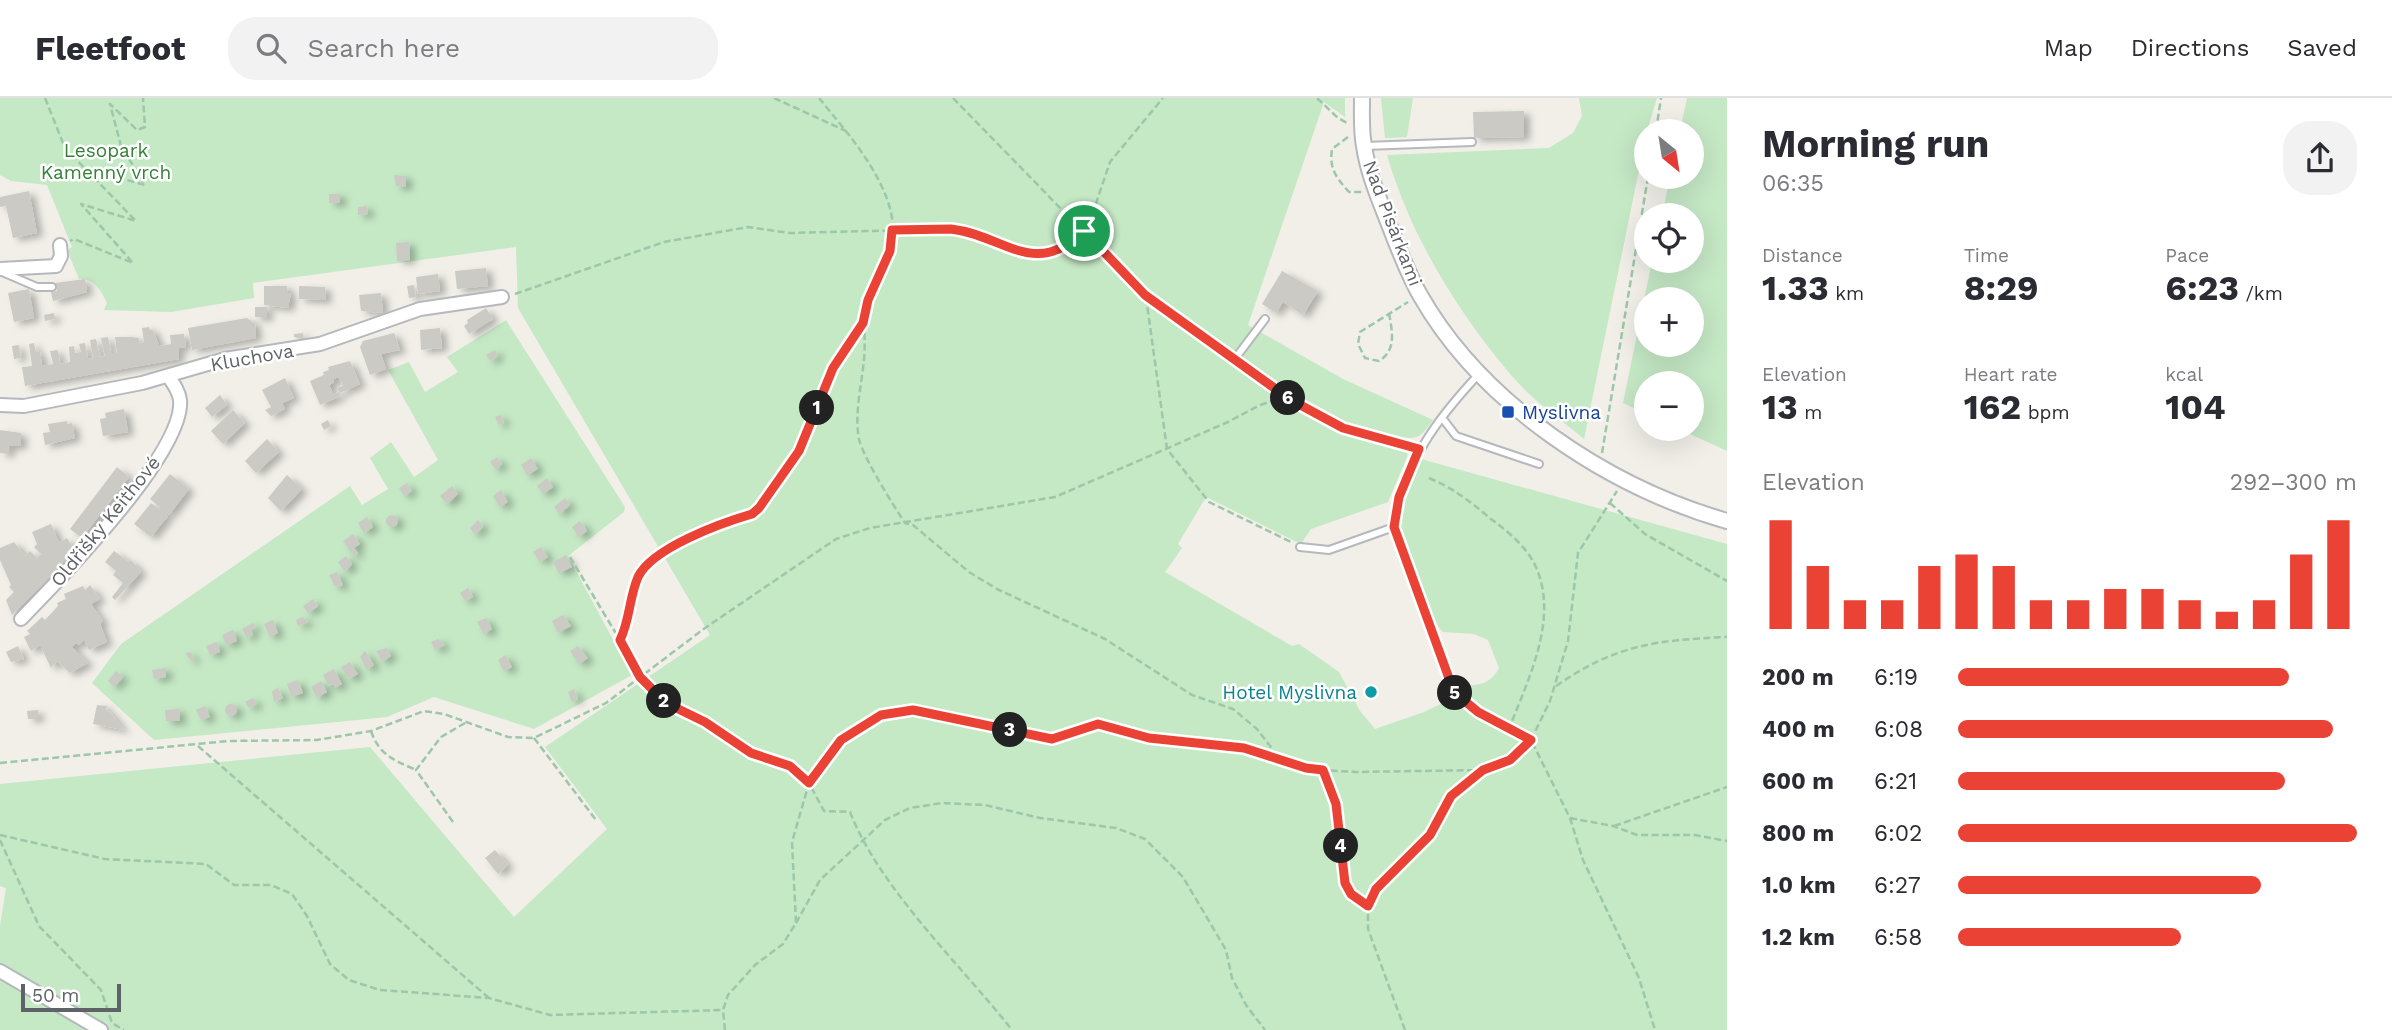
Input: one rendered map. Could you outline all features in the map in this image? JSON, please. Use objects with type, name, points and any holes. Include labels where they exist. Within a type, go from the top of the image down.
[{"type":"street","name":"Nad Pisárkami","points":[[1362,98],[1364,146],[1377,193],[1420,296],[1479,374],[1532,421],[1600,467],[1727,521]]},
{"type":"street","points":[[0,270],[56,265],[61,256],[60,245]]},
{"type":"street","name":"Kluchova","points":[[0,405],[24,406],[168,376],[225,359],[320,344],[420,309],[502,297]]},
{"type":"street","name":"Oldřišky Keithové","points":[[21,619],[80,558],[139,484],[173,433],[180,400],[168,376]]},
{"type":"street","points":[[0,971],[101,1030]]},
{"type":"lane","points":[[1364,146],[1472,142]]},
{"type":"lane","points":[[0,270],[37,287],[52,287]]},
{"type":"lane","points":[[1234,359],[1265,319]]},
{"type":"lane","points":[[1454,692],[1394,527],[1399,497],[1419,449],[1479,374]]},
{"type":"lane","points":[[1443,419],[1456,436],[1539,464]]},
{"type":"lane","points":[[1300,547],[1329,550],[1394,527]]},
{"type":"path","points":[[45,98],[65,148],[136,221],[81,204],[133,263],[74,240]]},
{"type":"path","points":[[86,169],[145,185],[121,146],[110,104],[137,130],[145,127],[144,98]]},
{"type":"path","points":[[774,98],[849,133]]},
{"type":"path","points":[[819,98],[849,133],[877,181],[889,210],[892,230],[890,251],[868,300],[863,323],[865,352],[859,437],[905,523],[914,525],[969,572],[996,589],[1104,639],[1192,695],[1233,709],[1257,729],[1280,759]]},
{"type":"path","points":[[953,98],[1145,295],[1291,400],[1343,428],[1419,449]]},
{"type":"path","points":[[502,297],[556,281],[602,261],[664,242],[748,227],[789,233],[963,230],[976,237],[1037,254],[1061,250],[1089,224],[1110,162],[1163,98]]},
{"type":"path","points":[[1317,98],[1338,118],[1363,130]]},
{"type":"path","points":[[1658,119],[1661,98]]},
{"type":"path","points":[[1363,130],[1343,139],[1332,149],[1330,164],[1335,177],[1349,192],[1377,193]]},
{"type":"path","points":[[1600,467],[1646,189]]},
{"type":"path","points":[[1145,295],[1167,449],[1209,502],[1300,547]]},
{"type":"path","points":[[1389,313],[1392,344],[1387,356],[1379,361],[1365,358],[1357,345],[1360,331],[1389,313],[1420,296]]},
{"type":"path","points":[[620,640],[629,621],[634,588],[646,564],[680,544],[752,514],[759,508],[799,451],[833,368],[863,323]]},
{"type":"path","points":[[0,763],[228,741],[317,740],[371,731],[424,711],[508,737],[534,738],[589,713],[705,628],[836,539],[870,528],[1055,497],[1258,406],[1274,400],[1291,400]]},
{"type":"path","points":[[1429,478],[1452,487],[1514,537],[1535,565],[1544,604],[1539,649],[1509,729]]},
{"type":"path","points":[[1405,1030],[1368,929],[1368,906],[1376,889],[1430,835],[1451,796],[1483,770],[1510,760],[1531,740],[1555,687],[1568,641],[1578,553],[1625,479]]},
{"type":"path","points":[[1610,503],[1646,534],[1727,581]]},
{"type":"path","points":[[570,557],[640,677],[666,703],[705,722],[751,753],[790,766],[809,783],[824,811],[850,812],[862,841],[936,941],[1012,1030]]},
{"type":"path","points":[[1555,687],[1588,664],[1612,653],[1671,639],[1727,637]]},
{"type":"path","points":[[1454,692],[1478,712],[1531,740],[1570,818],[1583,860],[1639,978],[1655,1030]]},
{"type":"path","points":[[796,923],[792,842],[809,783],[841,740],[881,715],[913,710],[1052,739],[1098,724],[1149,738],[1244,748],[1306,768],[1323,770],[1483,770]]},
{"type":"path","points":[[416,770],[441,737],[466,723]]},
{"type":"path","points":[[371,731],[376,747],[416,770],[453,822]]},
{"type":"path","points":[[534,738],[596,820]]},
{"type":"path","points":[[198,745],[489,998]]},
{"type":"path","points":[[1323,770],[1336,804],[1345,883],[1351,894],[1368,906]]},
{"type":"path","points":[[1613,826],[1727,787]]},
{"type":"path","points":[[725,1030],[723,1010],[737,982],[783,944],[820,880],[885,820],[910,808],[942,803],[985,805],[1040,818],[1116,828],[1145,839],[1184,877],[1226,950],[1232,978],[1246,1005],[1265,1030]]},
{"type":"path","points":[[1570,818],[1613,826],[1637,835],[1695,835],[1727,841]]},
{"type":"path","points":[[0,837],[105,859],[206,864],[234,885],[271,885],[292,894],[307,916],[330,964],[349,980],[380,990],[489,998],[550,1015],[723,1010]]},
{"type":"path","points":[[0,837],[39,926],[101,990],[112,1023],[124,1030]]},
{"type":"green space","name":"Lesopark Kamenný vrch","points":[[0,98],[1345,98],[1345,117],[1324,102],[1248,325],[1343,379],[1433,420],[1419,436],[1399,437],[1398,446],[1408,451],[1407,457],[1388,502],[1311,529],[1301,544],[1206,497],[1178,544],[1182,548],[1165,572],[1292,646],[1299,644],[1339,672],[1360,711],[1375,729],[1424,712],[1451,699],[1458,684],[1476,685],[1487,681],[1499,668],[1488,640],[1474,634],[1443,632],[1415,577],[1400,516],[1405,494],[1421,459],[1727,544],[1727,1030],[0,1030],[0,926],[6,888],[0,886],[0,784],[370,747],[514,917],[607,829],[545,747],[710,635],[518,308],[516,247],[253,283],[254,298],[171,312],[104,310],[107,303],[99,289],[89,280],[79,279],[67,250],[72,247],[47,185],[11,181],[0,175]]},
{"type":"green space","points":[[1381,98],[1413,98],[1407,137],[1385,138]]},
{"type":"green space","points":[[1579,98],[1657,98],[1651,119],[1634,119],[1635,189],[1584,439],[1519,384],[1472,325],[1422,243],[1408,214],[1387,155],[1549,148],[1573,133],[1582,116]]},
{"type":"green space","points":[[1687,98],[1727,98],[1727,451],[1704,440],[1704,371],[1634,371],[1634,408],[1623,403],[1634,349],[1634,357],[1704,357],[1704,287],[1647,287],[1650,273],[1704,273],[1704,203],[1665,203],[1667,189],[1704,189],[1704,119],[1683,119]]},
{"type":"green space","points":[[506,320],[625,507],[624,512],[568,556],[632,675],[534,729],[434,697],[387,717],[154,740],[92,683],[121,644],[350,486],[362,505],[388,489],[370,458],[391,442],[414,477],[438,460],[388,370],[409,362],[425,392],[458,372],[447,357]]},
{"type":"building","points":[[1524,111],[1524,137],[1474,138],[1473,112]]},
{"type":"building","points":[[394,175],[406,176],[406,187],[396,186]]},
{"type":"building","points":[[29,191],[37,233],[13,238],[6,206],[0,207],[0,197]]},
{"type":"building","points":[[329,194],[340,194],[340,203],[329,203]]},
{"type":"building","points":[[367,206],[368,214],[358,215],[358,207]]},
{"type":"building","points":[[409,242],[410,260],[397,261],[396,243]]},
{"type":"building","points":[[486,268],[488,286],[457,289],[455,271]]},
{"type":"building","points":[[1282,271],[1318,291],[1303,315],[1283,302],[1276,313],[1262,304]]},
{"type":"building","points":[[438,274],[440,291],[418,294],[416,277]]},
{"type":"building","points":[[85,279],[87,292],[53,301],[51,292],[57,291],[55,283]]},
{"type":"building","points":[[414,285],[416,297],[409,298],[407,286]]},
{"type":"building","points":[[264,286],[287,286],[288,293],[291,293],[288,308],[264,305]]},
{"type":"building","points":[[299,286],[325,287],[326,300],[299,299]]},
{"type":"building","points":[[29,289],[34,318],[14,322],[8,293]]},
{"type":"building","points":[[381,293],[383,313],[361,311],[359,295]]},
{"type":"building","points":[[255,307],[267,307],[267,318],[255,317]]},
{"type":"building","points":[[486,308],[493,319],[469,334],[464,326],[468,323],[467,320]]},
{"type":"building","points":[[54,313],[55,319],[45,321],[44,315]]},
{"type":"building","points":[[247,318],[255,324],[256,338],[192,350],[188,328]]},
{"type":"building","points":[[149,327],[153,330],[159,346],[171,344],[170,335],[184,334],[186,347],[178,348],[179,359],[25,386],[22,367],[32,366],[29,344],[34,343],[36,352],[40,352],[42,366],[53,364],[50,351],[58,350],[60,364],[70,362],[69,347],[74,346],[75,353],[81,352],[79,344],[85,343],[88,359],[93,358],[90,340],[96,339],[100,357],[105,356],[101,338],[108,337],[111,353],[117,353],[115,337],[139,338],[140,343],[144,342],[142,328]]},
{"type":"building","points":[[440,328],[442,348],[421,350],[420,330]]},
{"type":"building","points":[[303,333],[304,340],[294,337],[294,334]]},
{"type":"building","points":[[394,333],[400,350],[381,354],[386,369],[370,375],[360,347],[363,341]]},
{"type":"building","points":[[19,345],[21,358],[14,359],[12,346]]},
{"type":"building","points":[[495,350],[498,356],[490,361],[486,355]]},
{"type":"building","points":[[350,361],[360,384],[340,393],[337,388],[343,386],[339,377],[333,379],[334,382],[329,385],[333,394],[339,392],[341,396],[320,405],[310,381],[324,375],[323,372],[329,370],[328,367]]},
{"type":"building","points":[[285,378],[294,398],[282,403],[285,409],[271,416],[265,410],[271,407],[262,390]]},
{"type":"building","points":[[220,395],[227,405],[212,417],[205,408]]},
{"type":"building","points":[[124,409],[128,432],[103,436],[100,419],[106,418],[105,413]]},
{"type":"building","points":[[233,410],[245,423],[223,444],[211,431]]},
{"type":"building","points":[[501,415],[504,423],[499,425],[495,417]]},
{"type":"building","points":[[328,420],[331,426],[324,430],[321,424]]},
{"type":"building","points":[[67,421],[67,424],[72,423],[75,438],[45,445],[43,433],[50,432],[48,424]]},
{"type":"building","points":[[0,430],[21,433],[21,446],[9,446],[9,454],[0,453]]},
{"type":"building","points":[[267,439],[279,452],[256,473],[245,461]]},
{"type":"building","points":[[497,457],[502,464],[496,470],[490,462]]},
{"type":"building","points":[[531,458],[538,469],[527,475],[521,465]]},
{"type":"building","points":[[117,467],[129,477],[82,538],[70,529]]},
{"type":"building","points":[[170,474],[189,489],[169,515],[150,499]]},
{"type":"building","points":[[287,475],[302,489],[281,511],[268,498]]},
{"type":"building","points":[[547,478],[553,487],[543,494],[537,486]]},
{"type":"building","points":[[407,483],[412,491],[404,496],[399,488]]},
{"type":"building","points":[[452,486],[458,494],[447,504],[440,496]]},
{"type":"building","points":[[501,490],[508,502],[500,507],[493,496]]},
{"type":"building","points":[[565,498],[570,505],[559,514],[554,507]]},
{"type":"building","points":[[151,503],[168,516],[151,537],[134,524]]},
{"type":"building","points":[[392,515],[398,521],[392,527],[386,521]]},
{"type":"building","points":[[367,517],[373,527],[364,533],[358,523]]},
{"type":"building","points":[[478,520],[483,527],[475,535],[470,528]]},
{"type":"building","points":[[580,521],[587,531],[579,537],[572,527]]},
{"type":"building","points":[[51,524],[59,543],[67,538],[75,552],[12,615],[6,600],[14,592],[9,587],[11,585],[0,560],[0,548],[14,542],[25,556],[30,551],[37,558],[41,554],[34,547],[37,544],[32,532]]},
{"type":"building","points":[[353,534],[360,544],[354,548],[358,553],[354,556],[343,541]]},
{"type":"building","points":[[541,547],[548,557],[540,562],[533,552]]},
{"type":"building","points":[[114,551],[129,562],[131,560],[141,572],[115,600],[112,597],[123,583],[113,575],[116,571],[105,562]]},
{"type":"building","points":[[566,555],[572,567],[559,573],[553,562]]},
{"type":"building","points":[[346,556],[352,564],[345,572],[338,562]]},
{"type":"building","points":[[337,572],[343,585],[339,587],[335,586],[329,575]]},
{"type":"building","points":[[90,585],[100,599],[91,604],[103,621],[100,624],[107,642],[89,650],[84,640],[79,645],[76,643],[72,647],[88,663],[70,673],[57,661],[51,668],[40,645],[31,651],[24,637],[30,634],[27,631],[42,617],[45,620],[58,606],[57,603],[66,599],[64,594],[83,586],[85,590]]},
{"type":"building","points":[[468,588],[473,597],[465,601],[460,593]]},
{"type":"building","points":[[313,599],[318,606],[308,613],[303,606]]},
{"type":"building","points":[[563,615],[571,626],[558,633],[552,621]]},
{"type":"building","points":[[303,617],[308,622],[298,626],[296,620]]},
{"type":"building","points":[[486,618],[492,629],[484,634],[477,622]]},
{"type":"building","points":[[273,620],[278,633],[270,637],[264,624]]},
{"type":"building","points":[[253,623],[256,627],[250,630],[253,635],[247,638],[242,629]]},
{"type":"building","points":[[233,630],[237,641],[226,645],[222,635]]},
{"type":"building","points":[[438,639],[445,645],[435,650],[431,642]]},
{"type":"building","points":[[217,642],[220,652],[210,655],[206,646]]},
{"type":"building","points":[[18,646],[24,659],[11,662],[6,652]]},
{"type":"building","points":[[578,646],[588,658],[579,664],[570,651]]},
{"type":"building","points":[[387,648],[391,656],[382,662],[376,651]]},
{"type":"building","points":[[365,651],[374,665],[367,670],[360,657]]},
{"type":"building","points":[[191,652],[194,661],[192,662],[185,653]]},
{"type":"building","points":[[505,655],[512,667],[504,671],[498,660]]},
{"type":"building","points":[[350,662],[358,674],[349,679],[341,667]]},
{"type":"building","points":[[166,668],[166,677],[154,679],[152,670]]},
{"type":"building","points":[[334,669],[342,684],[335,688],[333,684],[329,686],[323,675]]},
{"type":"building","points":[[116,671],[123,677],[114,687],[108,681]]},
{"type":"building","points":[[298,680],[303,693],[291,697],[287,684]]},
{"type":"building","points":[[321,681],[327,692],[317,698],[311,687]]},
{"type":"building","points":[[278,688],[283,698],[274,702],[272,691]]},
{"type":"building","points":[[574,689],[578,699],[572,702],[568,692]]},
{"type":"building","points":[[253,698],[257,704],[249,708],[245,702]]},
{"type":"building","points":[[97,705],[107,706],[106,711],[110,712],[124,730],[93,724]]},
{"type":"building","points":[[226,705],[236,705],[236,715],[226,715]]},
{"type":"building","points":[[205,706],[210,717],[201,720],[196,710]]},
{"type":"building","points":[[179,709],[180,721],[166,721],[165,710]]},
{"type":"building","points":[[38,710],[38,719],[28,719],[27,711]]},
{"type":"building","points":[[495,850],[508,865],[498,874],[485,858]]},
{"type":"place","name":"Myslivna","points":[[1508,412]]},
{"type":"place","name":"Hotel Myslivna","points":[[1371,692]]},
{"type":"route","points":[[892,230],[963,230],[994,243],[1037,254],[1061,250],[1084,231],[1145,295],[1291,400],[1343,428],[1419,449],[1399,497],[1394,527],[1454,692],[1478,712],[1531,740],[1510,760],[1483,770],[1451,796],[1430,835],[1376,889],[1368,906],[1351,894],[1345,883],[1336,804],[1323,770],[1306,768],[1244,748],[1149,738],[1098,724],[1052,739],[913,710],[881,715],[841,740],[809,783],[790,766],[751,753],[705,722],[666,703],[650,691],[620,640],[629,621],[634,588],[646,564],[714,527],[752,514],[799,451],[838,358],[863,323],[868,300],[890,251],[892,230]]}]
